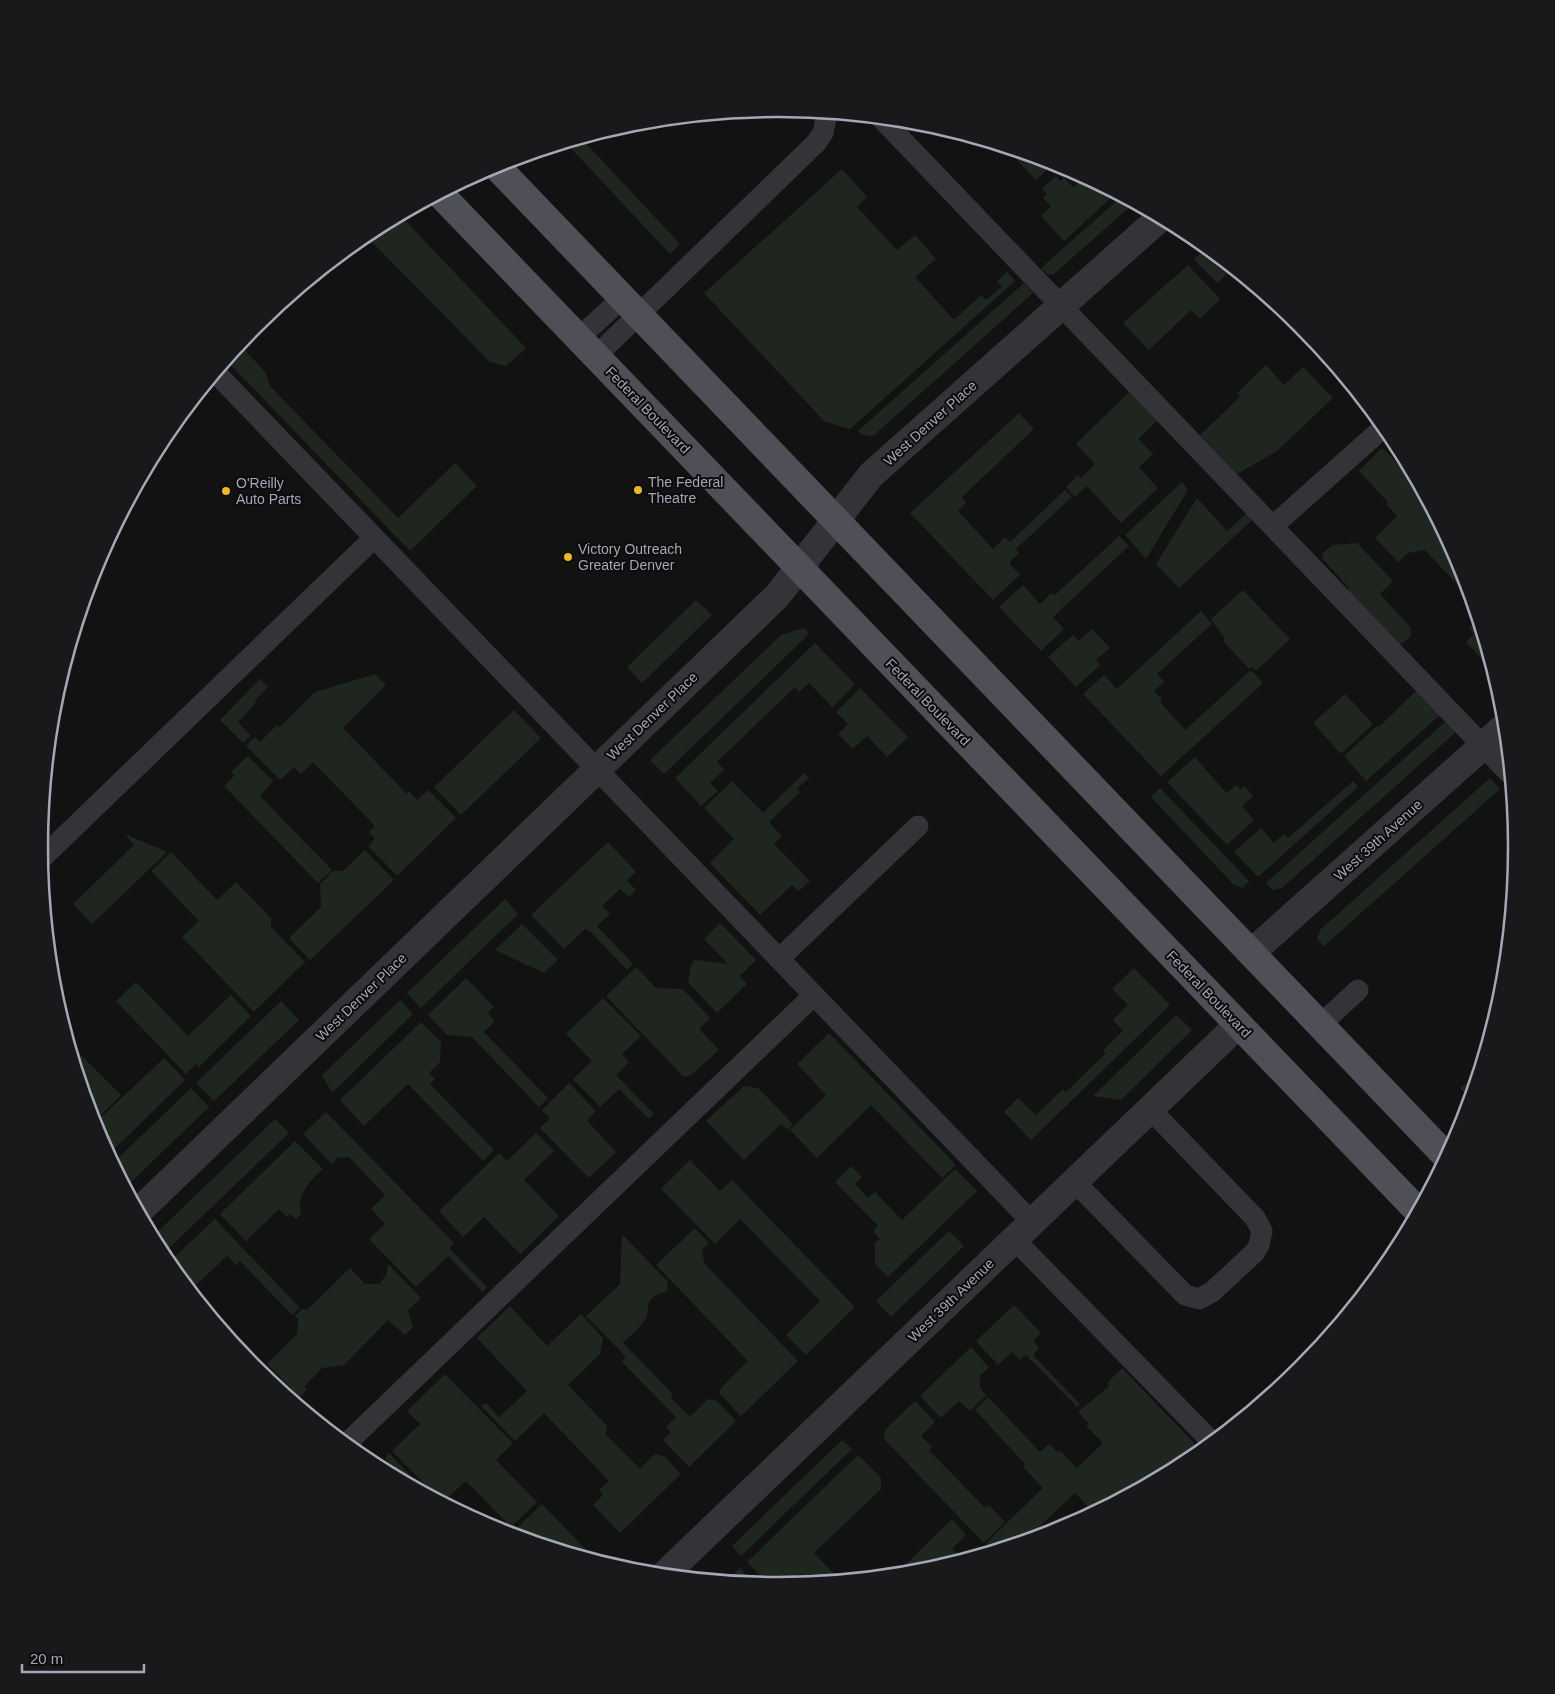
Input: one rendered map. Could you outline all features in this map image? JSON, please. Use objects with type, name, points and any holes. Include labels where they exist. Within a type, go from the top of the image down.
[{"type":"main road","points":[[502,171],[1441,1151]]},
{"type":"main road","name":"Federal Boulevard","points":[[444,198],[1413,1206]]},
{"type":"street","name":"West Denver Place","points":[[143,1207],[777,596],[871,475],[1155,223]]},
{"type":"street","name":"West 39th Avenue","points":[[1251,953],[1498,733]]},
{"type":"street","name":"West 39th Avenue","points":[[669,1569],[1238,1025]]},
{"type":"lane","points":[[587,347],[630,306],[737,219],[816,143],[823,133],[826,119]]},
{"type":"lane","points":[[888,126],[1503,766]]},
{"type":"lane","points":[[220,377],[814,995],[1207,1437]]},
{"type":"lane","points":[[1272,526],[1378,432]]},
{"type":"lane","points":[[48,852],[374,538]]},
{"type":"lane","points":[[779,959],[918,826]]},
{"type":"lane","points":[[1320,1025],[1358,990]]},
{"type":"lane","points":[[351,1439],[814,995]]},
{"type":"lane","points":[[1074,1181],[1184,1295],[1199,1299],[1219,1286],[1259,1246],[1262,1231],[1260,1224],[1150,1109]]},
{"type":"shaded area","points":[[586,143],[680,244],[670,254],[570,148]]},
{"type":"shaded area","points":[[1014,157],[1047,170],[1036,180]]},
{"type":"shaded area","points":[[842,169],[867,197],[857,207],[897,250],[915,235],[936,259],[915,277],[954,320],[981,295],[986,300],[1002,286],[997,281],[1007,272],[1015,281],[850,429],[825,422],[704,293]]},
{"type":"shaded area","points":[[1056,176],[1060,181],[1064,178],[1073,187],[1078,182],[1111,198],[1064,241],[1041,216],[1051,206],[1043,198],[1047,194],[1042,189]]},
{"type":"shaded area","points":[[1116,201],[1129,208],[1054,274],[1048,275],[1041,268]]},
{"type":"shaded area","points":[[405,220],[526,348],[506,366],[490,362],[374,244],[366,244]]},
{"type":"shaded area","points":[[1201,253],[1228,273],[1217,283],[1194,259]]},
{"type":"shaded area","points":[[1188,265],[1220,299],[1200,319],[1191,310],[1149,350],[1123,323]]},
{"type":"shaded area","points":[[1024,283],[1033,293],[873,436],[862,435],[858,431]]},
{"type":"shaded area","points":[[244,349],[265,372],[270,386],[398,518],[455,463],[477,486],[410,551],[230,365]]},
{"type":"shaded area","points":[[1266,365],[1284,385],[1303,367],[1333,398],[1277,451],[1237,474],[1200,435],[1240,397],[1237,393]]},
{"type":"shaded area","points":[[1129,392],[1157,421],[1138,439],[1153,454],[1139,467],[1158,488],[1121,523],[1087,486],[1075,497],[1066,487],[1078,475],[1081,478],[1095,464],[1076,444]]},
{"type":"shaded area","points":[[1019,413],[1034,429],[962,497],[966,503],[958,511],[993,549],[1005,537],[1010,542],[1065,490],[1072,497],[1016,549],[1019,553],[1009,563],[1020,575],[993,600],[910,513]]},
{"type":"shaded area","points":[[1381,449],[1384,449],[1400,467],[1432,524],[1459,586],[1425,550],[1408,553],[1398,562],[1375,538],[1397,516],[1386,504],[1388,502],[1359,471]]},
{"type":"shaded area","points":[[1182,482],[1188,490],[1146,559],[1125,535]]},
{"type":"shaded area","points":[[1197,498],[1227,531],[1247,513],[1252,520],[1179,588],[1156,564]]},
{"type":"shaded area","points":[[1119,536],[1129,546],[1053,617],[1064,629],[1041,651],[999,607],[1023,585],[1040,604],[1052,593],[1055,595]]},
{"type":"shaded area","points":[[1357,543],[1393,581],[1380,594],[1410,627],[1411,636],[1400,645],[1347,590],[1349,588],[1322,558],[1323,553],[1332,545]]},
{"type":"shaded area","points":[[1243,590],[1290,639],[1256,671],[1252,667],[1249,669],[1223,641],[1225,639],[1211,619]]},
{"type":"shaded area","points":[[696,600],[712,615],[642,683],[627,667]]},
{"type":"shaded area","points":[[1201,611],[1212,624],[1157,674],[1164,682],[1154,691],[1162,699],[1160,702],[1185,730],[1251,670],[1263,683],[1161,776],[1083,694],[1104,675],[1117,689]]},
{"type":"shaded area","points":[[1473,624],[1484,661],[1466,642],[1474,634],[1469,628]]},
{"type":"shaded area","points":[[804,628],[809,634],[664,774],[650,760],[781,635]]},
{"type":"shaded area","points":[[1092,629],[1110,648],[1096,660],[1100,665],[1076,687],[1048,657],[1073,635],[1079,641]]},
{"type":"shaded area","points":[[815,643],[855,684],[832,707],[809,683],[799,692],[795,687],[717,762],[724,770],[710,783],[718,791],[701,806],[675,778]]},
{"type":"shaded area","points":[[375,674],[386,685],[343,728],[407,794],[409,791],[417,800],[428,790],[456,818],[397,876],[368,846],[375,838],[369,832],[375,826],[313,762],[301,774],[294,767],[280,780],[246,746],[255,737],[260,742],[277,725],[280,727],[315,692]]},
{"type":"shaded area","points":[[260,679],[268,687],[254,701],[256,703],[238,722],[251,736],[243,743],[220,720]]},
{"type":"shaded area","points":[[860,688],[908,737],[887,757],[867,736],[853,749],[838,734],[848,724],[836,712]]},
{"type":"shaded area","points":[[1418,689],[1441,714],[1366,781],[1344,756],[1377,726],[1379,727]]},
{"type":"shaded area","points":[[1345,694],[1373,724],[1341,754],[1313,723]]},
{"type":"shaded area","points":[[514,710],[541,738],[461,815],[434,787]]},
{"type":"shaded area","points":[[1446,721],[1456,732],[1282,888],[1272,890],[1266,883]]},
{"type":"shaded area","points":[[248,756],[273,781],[260,796],[332,870],[318,883],[224,786],[234,776],[231,772]]},
{"type":"shaded area","points":[[1195,757],[1226,793],[1237,785],[1240,789],[1244,786],[1253,796],[1242,806],[1254,820],[1227,845],[1167,782]]},
{"type":"shaded area","points":[[804,773],[809,778],[797,789],[800,792],[769,822],[782,836],[774,844],[810,881],[799,891],[792,885],[760,915],[710,863],[734,839],[704,808],[732,781],[763,813]]},
{"type":"shaded area","points":[[1490,778],[1500,789],[1324,946],[1317,939],[1320,930]]},
{"type":"shaded area","points":[[1353,781],[1358,787],[1258,877],[1234,852],[1261,828],[1274,843],[1284,834],[1288,838]]},
{"type":"shaded area","points":[[1160,788],[1249,881],[1243,888],[1234,885],[1151,797]]},
{"type":"shaded area","points":[[125,834],[167,852],[92,924],[73,904],[134,845]]},
{"type":"shaded area","points":[[608,842],[636,872],[627,880],[636,890],[629,897],[620,889],[602,906],[610,914],[597,926],[633,964],[627,970],[590,931],[585,929],[564,949],[531,915]]},
{"type":"shaded area","points":[[365,850],[394,880],[310,960],[289,938],[321,907],[320,884],[333,871],[343,871]]},
{"type":"shaded area","points":[[171,852],[217,900],[236,882],[271,918],[271,927],[305,962],[254,1012],[182,937],[199,921],[151,871]]},
{"type":"shaded area","points":[[505,899],[518,914],[421,1008],[407,993]]},
{"type":"shaded area","points":[[720,923],[756,960],[740,976],[747,984],[717,1013],[688,982],[691,964],[695,960],[728,964],[704,939]]},
{"type":"shaded area","points":[[522,924],[558,960],[544,973],[495,950]]},
{"type":"shaded area","points":[[636,967],[656,988],[683,989],[710,1018],[699,1029],[719,1050],[691,1075],[684,1077],[606,996]]},
{"type":"shaded area","points":[[1134,968],[1170,1005],[1031,1140],[1004,1112],[1018,1098],[1036,1115],[1063,1089],[1066,1092],[1106,1053],[1103,1050],[1123,1031],[1113,1020],[1128,1005],[1112,989]]},
{"type":"shaded area","points":[[466,978],[494,1007],[488,1013],[495,1021],[484,1032],[548,1098],[539,1107],[472,1037],[447,1035],[428,1015]]},
{"type":"shaded area","points":[[136,982],[188,1036],[231,995],[251,1016],[199,1067],[196,1064],[186,1074],[116,1001]]},
{"type":"shaded area","points":[[603,998],[641,1036],[622,1054],[629,1062],[616,1075],[654,1114],[649,1119],[619,1089],[600,1107],[573,1079],[592,1061],[566,1034]]},
{"type":"shaded area","points":[[400,1000],[413,1014],[332,1093],[322,1075]]},
{"type":"shaded area","points":[[281,1001],[299,1020],[214,1101],[196,1083]]},
{"type":"shaded area","points":[[1176,1015],[1192,1030],[1121,1100],[1093,1096]]},
{"type":"shaded area","points":[[421,1022],[441,1042],[440,1062],[429,1073],[435,1079],[430,1084],[494,1150],[483,1161],[408,1084],[364,1126],[340,1100]]},
{"type":"shaded area","points":[[829,1033],[956,1165],[942,1178],[871,1105],[817,1158],[790,1130],[826,1095],[797,1064]]},
{"type":"shaded area","points":[[76,1050],[121,1095],[99,1117]]},
{"type":"shaded area","points":[[164,1058],[185,1080],[114,1149],[100,1118]]},
{"type":"shaded area","points":[[1470,1079],[1465,1093],[1460,1088]]},
{"type":"shaded area","points":[[569,1083],[596,1111],[587,1121],[616,1152],[589,1178],[540,1128],[550,1118],[542,1110]]},
{"type":"shaded area","points":[[744,1086],[758,1088],[793,1124],[788,1130],[781,1124],[744,1160],[706,1121]]},
{"type":"shaded area","points":[[191,1088],[209,1107],[130,1183],[118,1158]]},
{"type":"shaded area","points":[[326,1112],[454,1243],[449,1248],[487,1287],[483,1292],[448,1256],[416,1287],[369,1239],[385,1224],[371,1209],[385,1195],[349,1157],[337,1158],[332,1164],[303,1134]]},
{"type":"shaded area","points":[[275,1119],[289,1133],[168,1249],[158,1232]]},
{"type":"shaded area","points":[[536,1133],[554,1151],[524,1180],[559,1216],[520,1254],[484,1217],[463,1237],[439,1211],[499,1153],[507,1161]]},
{"type":"shaded area","points":[[295,1141],[323,1169],[313,1178],[302,1195],[300,1201],[301,1214],[296,1219],[290,1214],[287,1217],[279,1209],[246,1241],[220,1214]]},
{"type":"shaded area","points":[[690,1160],[720,1191],[732,1180],[855,1307],[806,1355],[786,1335],[820,1301],[740,1219],[715,1244],[661,1189]]},
{"type":"shaded area","points":[[851,1166],[862,1177],[855,1184],[868,1198],[875,1192],[902,1220],[955,1169],[977,1191],[888,1277],[875,1264],[875,1243],[880,1239],[873,1231],[878,1226],[835,1182]]},
{"type":"shaded area","points":[[215,1219],[300,1308],[292,1315],[240,1261],[236,1265],[227,1256],[195,1286],[174,1257]]},
{"type":"shaded area","points":[[695,1228],[709,1243],[702,1250],[704,1263],[798,1361],[741,1416],[719,1393],[721,1388],[748,1361],[656,1265]]},
{"type":"shaded area","points":[[949,1231],[964,1246],[891,1317],[876,1301]]},
{"type":"shaded area","points":[[622,1234],[668,1282],[667,1291],[658,1294],[650,1301],[648,1313],[643,1323],[623,1343],[673,1394],[670,1397],[690,1417],[708,1399],[717,1401],[736,1421],[689,1467],[663,1440],[671,1432],[666,1427],[676,1417],[622,1362],[626,1357],[586,1316],[620,1284]]},
{"type":"shaded area","points":[[388,1264],[421,1298],[408,1310],[413,1327],[405,1335],[388,1320],[344,1365],[322,1368],[304,1387],[307,1390],[300,1397],[267,1364],[297,1334],[298,1319],[295,1316],[303,1308],[306,1311],[350,1268],[365,1284],[379,1284],[386,1276]]},
{"type":"shaded area","points":[[1014,1305],[1041,1333],[1033,1341],[1039,1348],[1033,1355],[1080,1404],[1077,1407],[1026,1355],[1020,1360],[1012,1352],[998,1365],[976,1341]]},
{"type":"shaded area","points":[[510,1306],[547,1346],[581,1314],[603,1338],[600,1354],[568,1385],[607,1426],[606,1435],[640,1469],[655,1454],[665,1457],[681,1474],[620,1533],[593,1505],[603,1495],[599,1490],[609,1481],[544,1413],[515,1441],[481,1406],[486,1403],[499,1417],[527,1391],[477,1338]]},
{"type":"shaded area","points":[[971,1347],[989,1367],[980,1376],[980,1388],[986,1395],[970,1411],[959,1401],[941,1418],[920,1396]]},
{"type":"shaded area","points":[[1122,1368],[1196,1445],[1142,1479],[1100,1502],[1088,1507],[1075,1493],[1037,1528],[988,1545],[986,1543],[1043,1488],[1023,1467],[1025,1464],[975,1410],[988,1397],[1040,1452],[1049,1444],[1058,1453],[1060,1451],[1077,1468],[1103,1443],[1086,1426],[1089,1424],[1078,1412],[1109,1386],[1107,1383]]},
{"type":"shaded area","points":[[445,1374],[513,1443],[496,1460],[537,1502],[512,1526],[466,1481],[447,1498],[428,1487],[392,1451],[420,1424],[407,1411]]},
{"type":"shaded area","points":[[915,1401],[935,1422],[921,1436],[932,1447],[929,1450],[985,1508],[989,1505],[1005,1522],[984,1543],[884,1439],[885,1430]]},
{"type":"shaded area","points":[[842,1440],[852,1449],[741,1556],[732,1546]]},
{"type":"shaded area","points":[[389,1453],[416,1481],[394,1468],[385,1458]]},
{"type":"shaded area","points":[[858,1455],[881,1478],[881,1489],[814,1553],[834,1574],[803,1576],[800,1573],[797,1576],[761,1576],[747,1562]]},
{"type":"shaded area","points":[[542,1504],[588,1552],[543,1538],[518,1527]]},
{"type":"shaded area","points":[[952,1519],[966,1535],[952,1549],[957,1554],[904,1566]]},
{"type":"shaded area","points":[[740,1568],[747,1576],[733,1575]]},
{"type":"place","name":"The Federal Theatre","points":[[638,490]]},
{"type":"place","name":"O'Reilly Auto Parts","points":[[226,491]]},
{"type":"place","name":"Victory Outreach Greater Denver","points":[[568,557]]}]
